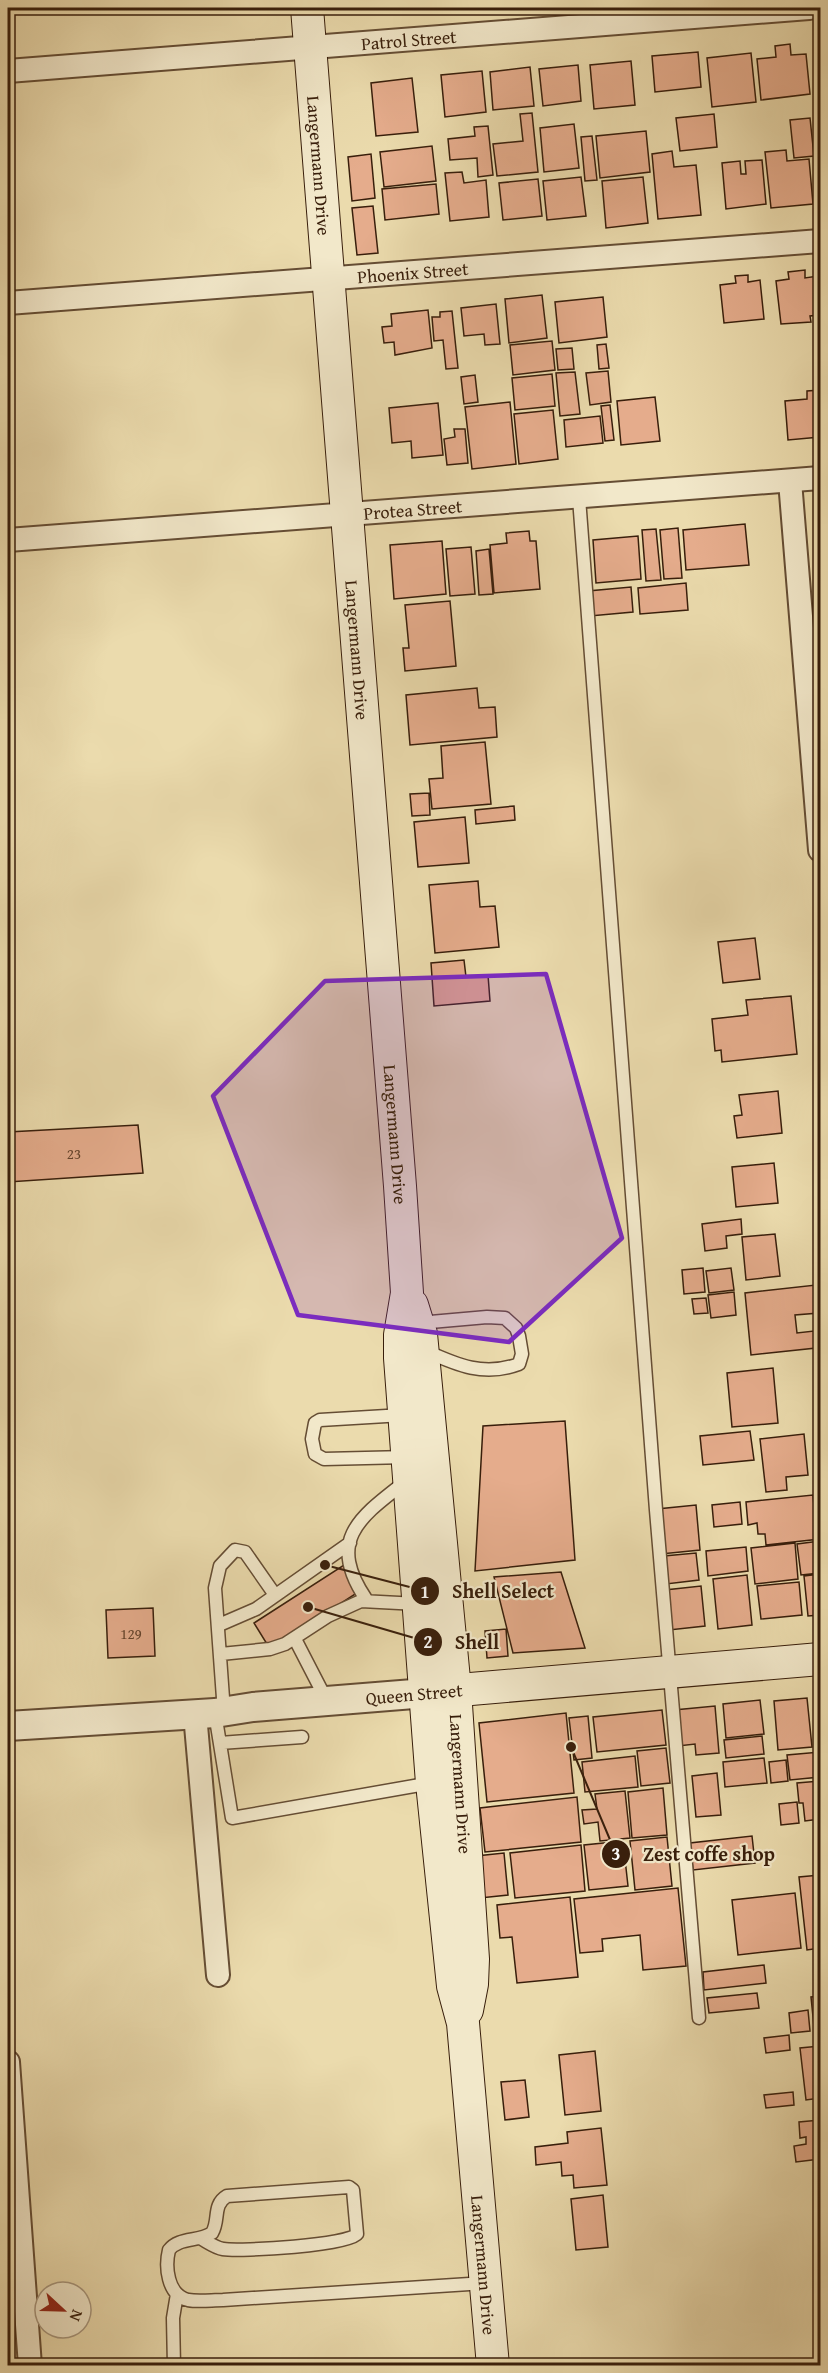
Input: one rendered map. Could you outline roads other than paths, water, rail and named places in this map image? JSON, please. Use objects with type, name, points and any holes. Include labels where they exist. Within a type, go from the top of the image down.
[{"type":"main road","name":"Langermann Drive","points":[[307,8],[407,1293],[420,1336],[441,1692],[472,1959],[471,2000],[463,2023]]},
{"type":"main road","name":"Langermann Drive","points":[[407,1293],[400,1335],[419,1604],[441,1692],[432,1783],[453,1986],[463,2023],[492,2366]]},
{"type":"main road","name":"Queen Street","points":[[441,1692],[669,1670],[820,1659]]},
{"type":"street","name":"Patrol Street","points":[[8,71],[809,8]]},
{"type":"street","name":"Phoenix Street","points":[[8,303],[820,241]]},
{"type":"street","name":"Protea Street","points":[[8,540],[346,516],[820,478]]},
{"type":"street","points":[[790,481],[820,850]]},
{"type":"street","name":"Queen Street","points":[[8,1726],[211,1713],[441,1692]]},
{"type":"street","points":[[211,1713],[218,1975]]},
{"type":"street","points":[[8,2062],[30,2366]]},
{"type":"lane","points":[[579,498],[669,1670],[699,2018]]},
{"type":"lane","points":[[487,1317],[505,1318],[516,1328],[522,1354],[519,1364],[481,1371],[454,1363],[420,1336],[487,1317]]},
{"type":"lane","points":[[404,1415],[320,1420],[315,1423],[312,1438],[315,1454],[324,1459],[408,1468]]},
{"type":"lane","points":[[366,1599],[350,1569],[350,1543],[361,1518],[408,1468]]},
{"type":"lane","points":[[219,1625],[240,1617],[350,1543]]},
{"type":"lane","points":[[275,1595],[245,1552],[235,1550],[223,1562],[215,1588],[221,1654],[211,1713],[220,1743],[232,1818],[337,1802],[432,1783]]},
{"type":"lane","points":[[221,1654],[270,1650],[295,1639],[328,1616],[366,1599],[419,1604]]},
{"type":"lane","points":[[295,1639],[327,1701]]},
{"type":"lane","points":[[220,1743],[302,1737]]},
{"type":"lane","points":[[174,2366],[173,2318],[177,2294],[166,2269],[169,2250],[177,2242],[202,2239],[215,2229],[217,2204],[227,2196],[344,2186],[353,2190],[357,2234],[350,2240],[294,2247],[224,2249],[202,2239]]},
{"type":"lane","points":[[177,2294],[188,2300],[223,2300],[485,2283]]},
{"type":"place","name":"Shell Select","points":[[325,1565]]},
{"type":"place","name":"Shell","points":[[308,1607]]},
{"type":"place","name":"Zest coffe shop","points":[[571,1747]]}]
